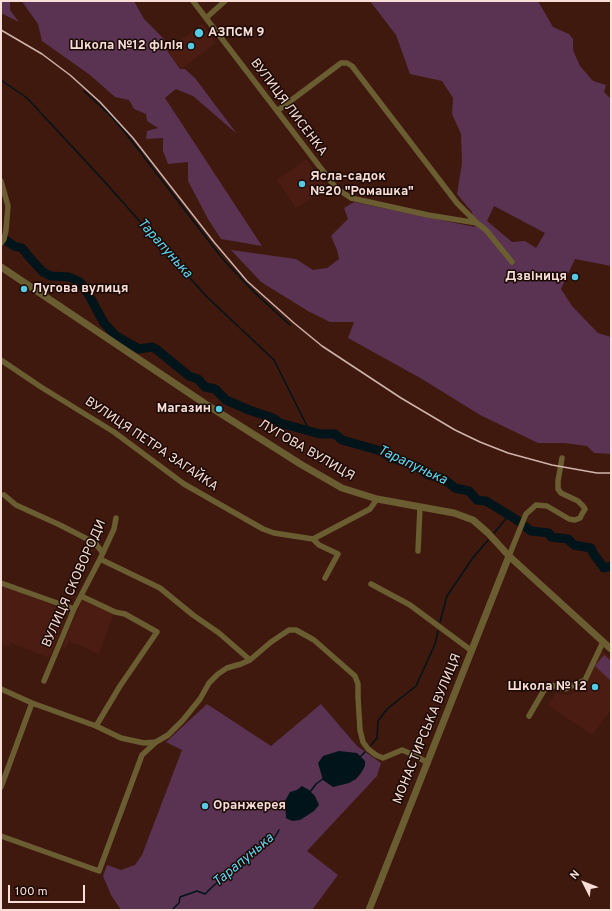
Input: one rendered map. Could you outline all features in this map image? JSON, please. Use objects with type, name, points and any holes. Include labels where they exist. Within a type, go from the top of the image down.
[{"type":"street","name":"ВУЛИЦЯ ЛИСЕНКА","points":[[193,1],[336,188],[343,194],[351,198],[477,223]]},
{"type":"street","points":[[206,18],[225,1]]},
{"type":"street","points":[[277,111],[341,63],[346,63],[352,66],[457,203],[486,230],[512,262]]},
{"type":"street","points":[[1,181],[8,206],[3,229],[4,239],[1,243]]},
{"type":"street","name":"ЛУГОВА ВУЛИЦЯ","points":[[1,267],[204,403],[302,465],[342,488],[377,500],[454,513],[473,520],[611,649]]},
{"type":"street","name":"ВУЛИЦЯ ПЕТРА ЗАГАЙКА","points":[[1,360],[41,387],[114,432],[184,484],[263,529],[274,533],[313,539]]},
{"type":"street","points":[[510,556],[526,514],[536,505],[546,506],[570,519],[575,520],[580,518],[585,509],[578,501],[561,493],[558,489],[562,458]]},
{"type":"street","points":[[4,495],[16,505],[94,542],[103,553]]},
{"type":"street","points":[[325,578],[338,554],[319,545],[313,539],[370,509],[377,500]]},
{"type":"street","points":[[418,551],[420,507]]},
{"type":"street","name":"ВУЛИЦЯ СКОВОРОДИ","points":[[44,681],[74,609],[114,529],[116,518]]},
{"type":"street","name":"МОНАСТИРСЬКА ВУЛИЦЯ","points":[[369,910],[510,556]]},
{"type":"street","points":[[100,559],[160,588],[193,615],[219,633],[250,660]]},
{"type":"street","points":[[1,584],[74,609]]},
{"type":"street","points":[[371,584],[410,605],[472,651]]},
{"type":"street","points":[[81,596],[115,612],[125,614],[157,632],[120,686],[96,726]]},
{"type":"street","points":[[1,836],[99,871],[142,756],[156,742],[168,735],[183,720],[218,674],[226,668],[250,660],[271,642],[289,630],[296,630],[314,640],[355,676],[358,684],[360,730],[363,742],[368,750],[383,758],[402,750],[428,763]]},
{"type":"street","points":[[529,716],[548,685],[565,689],[585,680],[603,642]]},
{"type":"street","points":[[1,689],[32,703],[96,726],[131,741],[144,743],[156,742]]},
{"type":"street","points":[[1,787],[32,703]]},
{"type":"shaded area","points":[[1,1],[10,1],[10,10],[19,22],[1,13]]},
{"type":"shaded area","points":[[24,1],[134,1],[144,19],[164,39],[166,49],[180,69],[185,69],[195,78],[237,134],[193,96],[176,89],[165,98],[262,246],[221,239],[208,219],[188,181],[188,162],[168,164],[163,151],[163,138],[146,139],[147,131],[158,128],[147,121],[146,114],[134,109],[129,100],[115,97],[90,75],[42,41],[38,24],[23,3]]},
{"type":"shaded area","points":[[370,1],[538,1],[553,27],[569,34],[573,39],[573,50],[580,66],[593,81],[606,85],[604,92],[611,99],[611,266],[575,259],[561,289],[572,306],[598,333],[611,337],[611,454],[594,453],[587,446],[564,443],[538,443],[480,415],[422,379],[348,338],[354,322],[330,322],[308,311],[261,282],[231,250],[296,259],[313,270],[327,268],[339,259],[331,236],[348,219],[344,208],[354,202],[475,227],[472,212],[457,194],[462,163],[461,134],[452,114],[453,98],[442,81],[410,74],[396,35]],"holes":[[[494,206],[545,233],[536,248],[525,241],[512,242],[487,221]]]},
{"type":"shaded area","name":"Школа №12 філія","points":[[202,24],[216,43],[181,69],[167,50]]},
{"type":"shaded area","name":"Ясла-садок №20 \"Ромашка\"","points":[[306,159],[328,188],[296,208],[277,180]]},
{"type":"shaded area","points":[[1,585],[68,611],[49,658],[11,643],[9,647],[1,644]]},
{"type":"shaded area","points":[[83,598],[114,613],[99,654],[69,641],[66,648],[62,647]]},
{"type":"shaded area","name":"Школа № 12","points":[[601,650],[611,658],[611,710],[592,735],[548,705],[556,693],[571,695],[586,681]]},
{"type":"shaded area","points":[[604,655],[611,661],[610,680],[595,666]]},
{"type":"shaded area","points":[[207,704],[271,746],[321,704],[357,746],[381,763],[377,776],[307,851],[338,875],[312,910],[121,910],[111,895],[103,876],[107,865],[121,870],[135,865],[142,855],[182,750],[166,742]]},
{"type":"shaded area","points":[[339,751],[357,753],[365,761],[365,766],[356,779],[349,783],[333,787],[323,780],[318,763],[323,756]]},
{"type":"shaded area","points":[[302,786],[315,796],[319,805],[314,811],[300,820],[292,821],[286,818],[285,801],[290,792],[297,790]]},
{"type":"waterway","name":"Тарапунька","points":[[1,80],[27,98],[104,181],[206,296],[274,360],[309,430]]},
{"type":"waterway","points":[[84,91],[109,114],[124,131],[222,258],[254,292],[290,325]]},
{"type":"waterway","name":"Тарапунька","points":[[1,237],[14,246],[22,248],[43,272],[51,276],[69,277],[80,282],[104,323],[116,336],[139,349],[152,347],[156,349],[189,376],[198,379],[205,387],[215,389],[226,400],[273,418],[280,423],[320,434],[335,434],[342,440],[381,451],[390,457],[418,467],[428,475],[444,479],[455,488],[469,491],[477,500],[486,501],[517,520],[531,531],[549,533],[551,537],[568,539],[574,545],[591,548],[604,568],[611,566]]},
{"type":"waterway","name":"Тарапунька","points":[[494,533],[509,515]]},
{"type":"waterway","name":"Тарапунька","points":[[440,622],[447,596],[472,559],[488,540]]},
{"type":"waterway","name":"Тарапунька","points":[[371,745],[377,738],[378,721],[387,709],[416,686],[435,644],[438,631]]},
{"type":"waterway","name":"Тарапунька","points":[[360,757],[365,752]]},
{"type":"waterway","name":"Тарапунька","points":[[310,792],[316,784],[324,778]]},
{"type":"waterway","name":"Тарапунька","points":[[172,910],[179,903],[180,897],[197,891],[205,894],[229,872],[249,859],[275,837],[279,830]]},
{"type":"railway","points":[[1,30],[42,54],[70,75],[100,102],[133,138],[214,242],[247,281],[322,346],[401,398],[455,430],[480,442],[508,453],[552,465],[597,473],[611,473]]},
{"type":"place","name":"АЗПСМ 9","points":[[199,33]]},
{"type":"place","name":"Школа №12 філія","points":[[191,46]]},
{"type":"place","name":"Ясла-садок №20 \"Ромашка\"","points":[[302,184]]},
{"type":"place","name":"Дзвіниця","points":[[575,277]]},
{"type":"place","name":"Лугова вулиця","points":[[24,289]]},
{"type":"place","name":"Магазин","points":[[219,409]]},
{"type":"place","name":"Школа № 12","points":[[595,687]]},
{"type":"place","name":"Оранжерея","points":[[205,806]]}]
